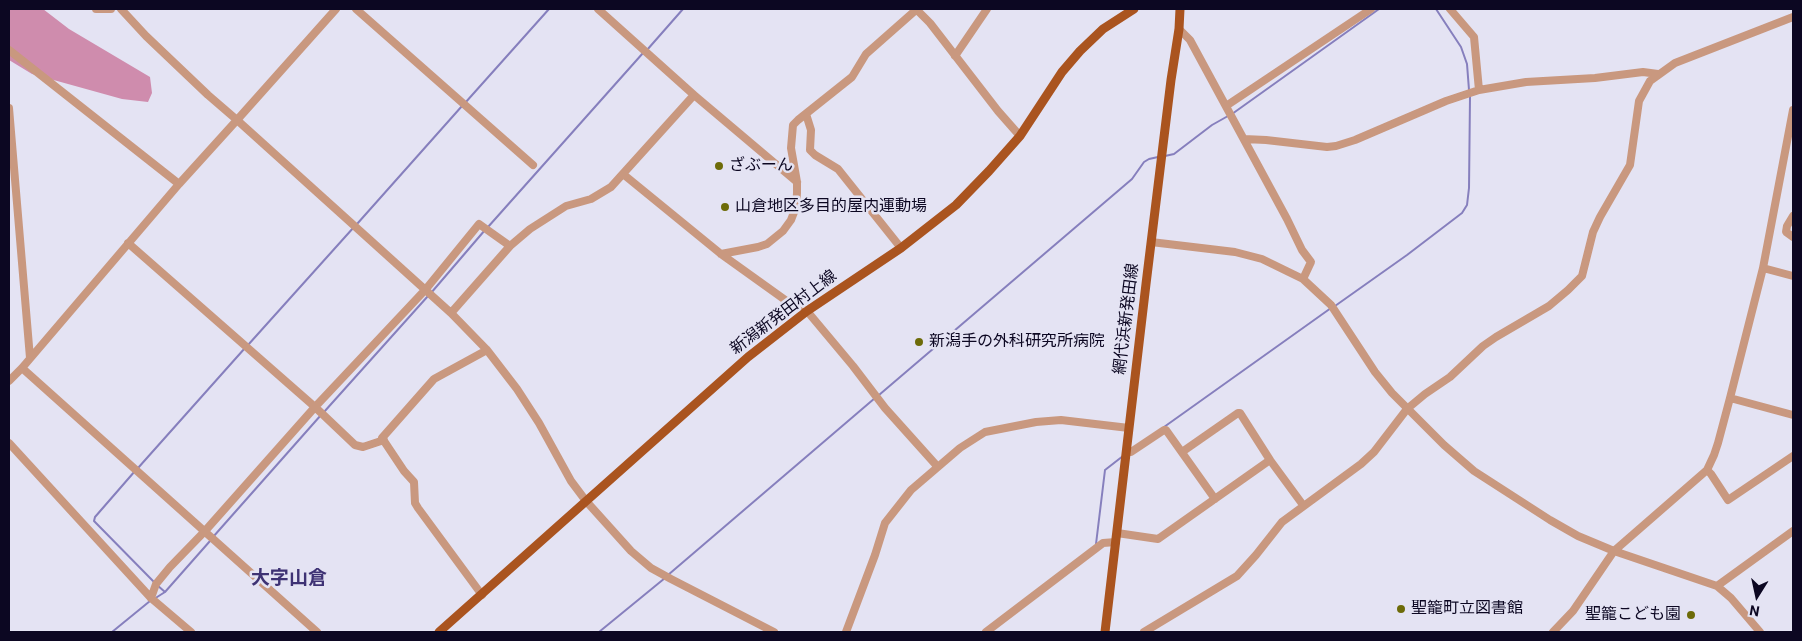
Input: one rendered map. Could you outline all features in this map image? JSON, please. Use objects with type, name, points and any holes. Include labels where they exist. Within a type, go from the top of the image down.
[{"type":"main road","name":"新潟新発田村上線","points":[[439,632],[748,357],[807,311],[901,248],[956,205],[1020,136],[1062,72],[1080,51],[1103,29],[1134,9]]},
{"type":"main road","name":"網代浜新発田線","points":[[1105,632],[1180,9]]},
{"type":"street","points":[[96,9],[111,9]]},
{"type":"street","points":[[122,9],[146,36],[208,96],[426,289],[487,350],[526,402],[571,481],[586,501],[631,551],[651,568],[774,632]]},
{"type":"street","points":[[9,381],[179,184],[336,9]]},
{"type":"street","points":[[356,9],[533,165]]},
{"type":"street","points":[[598,9],[694,95],[797,182]]},
{"type":"street","points":[[721,254],[767,244],[783,231],[791,220],[796,207],[797,182],[791,148],[793,125],[852,77],[866,54],[916,9],[1020,136]]},
{"type":"street","points":[[955,56],[987,9]]},
{"type":"street","points":[[1226,106],[1371,9]]},
{"type":"street","points":[[1450,9],[1474,37],[1479,90]]},
{"type":"street","points":[[1144,632],[1237,576],[1282,522],[1361,464],[1374,452],[1407,410],[1425,394],[1450,377],[1489,342],[1549,306],[1582,276],[1593,232],[1630,165],[1639,101],[1650,81],[1675,63],[1793,16]]},
{"type":"street","points":[[1179,28],[1190,40],[1302,250],[1311,262],[1303,279]]},
{"type":"street","points":[[9,50],[179,184]]},
{"type":"street","points":[[1244,139],[1336,146],[1355,140],[1446,101],[1479,90],[1526,82],[1595,78],[1643,72],[1658,74]]},
{"type":"street","points":[[451,313],[510,246],[530,229],[556,211],[605,192],[694,95]]},
{"type":"street","points":[[9,108],[30,358]]},
{"type":"street","points":[[1553,632],[1572,611],[1614,551],[1707,470],[1718,443],[1763,268],[1793,110]]},
{"type":"street","points":[[806,114],[811,130],[810,150],[838,169],[901,248]]},
{"type":"street","points":[[623,174],[721,254],[788,302],[807,311],[885,408],[937,466]]},
{"type":"street","points":[[1793,216],[1786,232],[1793,237]]},
{"type":"street","points":[[151,598],[156,584],[315,408],[426,289],[479,224],[510,246]]},
{"type":"street","points":[[1151,242],[1235,252],[1262,259],[1303,279],[1331,305],[1375,372],[1407,410],[1451,452],[1474,470],[1578,536],[1614,551],[1717,586],[1732,598],[1760,632]]},
{"type":"street","points":[[128,243],[355,445],[363,447],[384,440]]},
{"type":"street","points":[[1763,268],[1793,276]]},
{"type":"street","points":[[482,595],[418,508],[414,482],[404,471],[382,438],[434,379],[487,350]]},
{"type":"street","points":[[22,368],[317,632]]},
{"type":"street","points":[[1730,398],[1793,415]]},
{"type":"street","points":[[1182,452],[1238,413],[1303,505]]},
{"type":"street","points":[[846,632],[885,523],[911,490],[960,448],[985,432],[1036,422],[1061,420],[1130,428]]},
{"type":"street","points":[[1126,452],[1131,452],[1166,430],[1215,499]]},
{"type":"street","points":[[9,443],[151,598],[191,632]]},
{"type":"street","points":[[1707,470],[1728,500],[1793,458]]},
{"type":"street","points":[[986,632],[1103,543],[1116,538],[1158,539],[1270,460]]},
{"type":"street","points":[[1717,586],[1793,531]]},
{"type":"shaded area","points":[[9,9],[43,9],[69,29],[150,77],[152,93],[148,102],[122,99],[32,74],[9,60]]},
{"type":"waterway","points":[[465,103],[549,9]]},
{"type":"waterway","points":[[647,50],[683,9]]},
{"type":"waterway","points":[[1232,114],[1379,9]]},
{"type":"waterway","points":[[1436,9],[1461,47],[1467,64],[1469,90]]},
{"type":"waterway","points":[[488,227],[643,53]]},
{"type":"waterway","points":[[1335,306],[1462,213],[1467,205],[1469,188],[1470,97]]},
{"type":"waterway","points":[[357,224],[462,106]]},
{"type":"waterway","points":[[1165,156],[1174,154],[1212,125],[1228,116]]},
{"type":"waterway","points":[[879,395],[1132,179],[1144,162],[1158,157]]},
{"type":"waterway","points":[[248,345],[354,227]]},
{"type":"waterway","points":[[431,293],[485,230]]},
{"type":"waterway","points":[[324,412],[428,296]]},
{"type":"waterway","points":[[1164,427],[1331,308]]},
{"type":"waterway","points":[[138,468],[245,348]]},
{"type":"waterway","points":[[668,575],[875,398]]},
{"type":"waterway","points":[[213,537],[321,415]]},
{"type":"waterway","points":[[1096,544],[1105,470],[1123,456]]},
{"type":"waterway","points":[[135,471],[95,517],[94,521],[154,582]]},
{"type":"waterway","points":[[154,599],[165,592],[210,541]]},
{"type":"waterway","points":[[599,632],[665,578]]},
{"type":"waterway","points":[[157,585],[165,592]]},
{"type":"waterway","points":[[112,632],[150,601]]},
{"type":"place","name":"ざぶーん","points":[[719,166]]},
{"type":"place","name":"山倉地区多目的屋内運動場","points":[[725,207]]},
{"type":"place","name":"新潟手の外科研究所病院","points":[[919,342]]},
{"type":"place","name":"聖籠町立図書館","points":[[1401,609]]},
{"type":"place","name":"聖籠こども園","points":[[1691,615]]},
{"type":"district","name":"大字山倉","points":[[289,579]]}]
